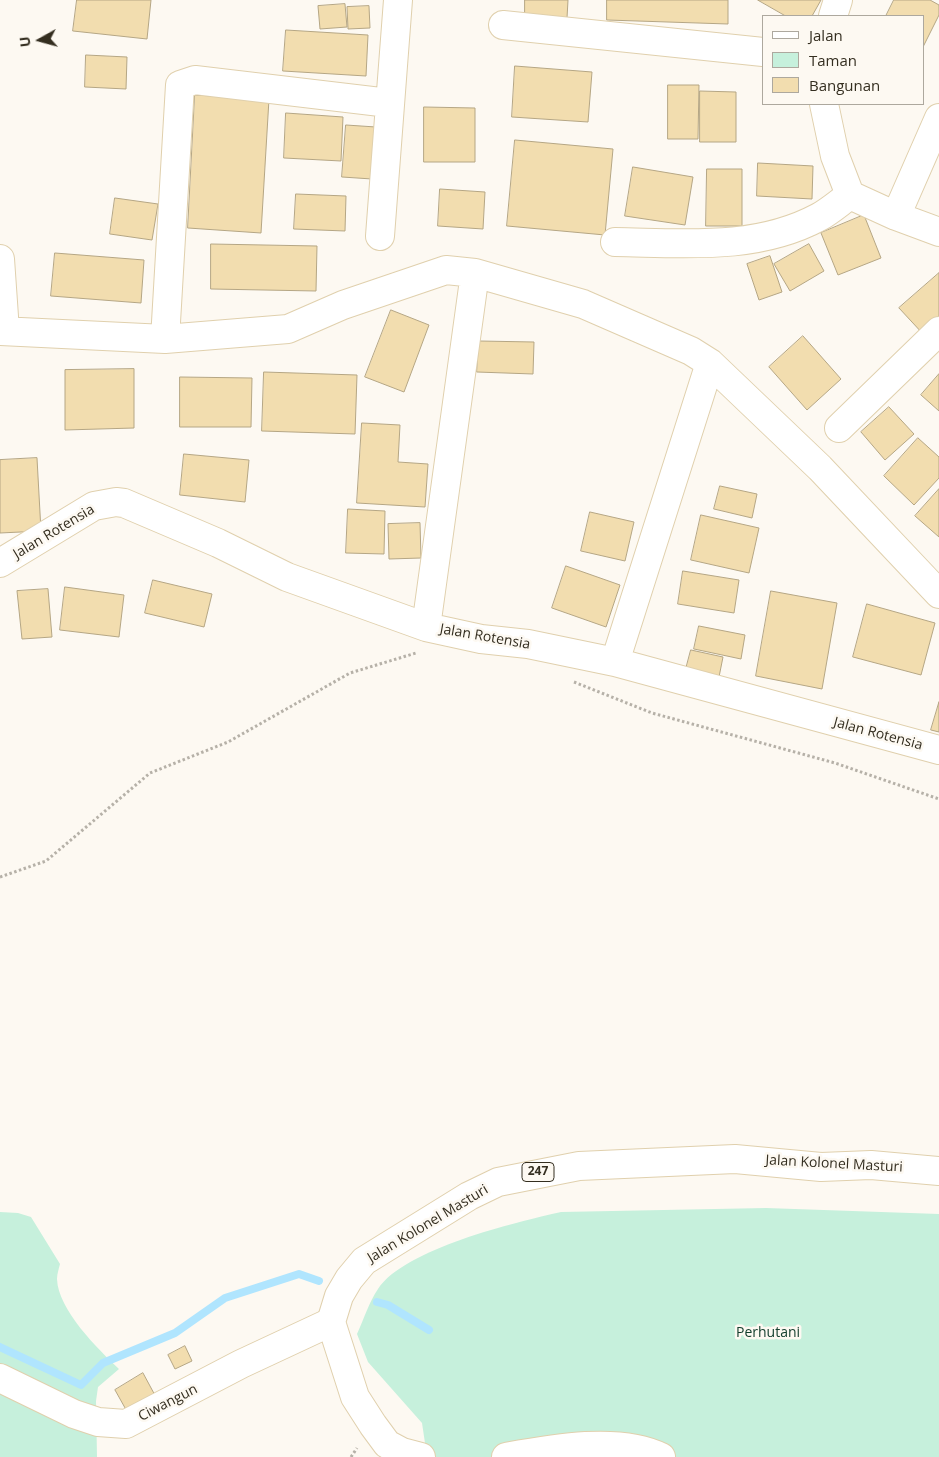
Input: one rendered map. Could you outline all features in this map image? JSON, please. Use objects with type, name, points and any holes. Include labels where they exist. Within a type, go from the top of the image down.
[{"type":"street","points":[[380,236],[398,0]]},
{"type":"street","points":[[833,15],[838,0]]},
{"type":"street","points":[[503,25],[762,52]]},
{"type":"street","points":[[166,339],[180,85],[195,80],[389,104]]},
{"type":"street","points":[[824,105],[835,156],[850,195],[896,216],[939,232]]},
{"type":"street","points":[[896,216],[939,118]]},
{"type":"street","points":[[615,242],[725,243],[763,237],[819,217],[850,195]]},
{"type":"street","points":[[0,259],[3,331],[166,339],[288,329],[343,305],[446,270],[475,273],[583,304],[691,351],[710,364],[820,468],[939,594]]},
{"type":"street","points":[[426,638],[475,273]]},
{"type":"street","points":[[839,428],[939,331]]},
{"type":"street","points":[[615,662],[710,364]]},
{"type":"street","name":"Jalan Rotensia","points":[[0,563],[94,506],[116,502],[124,503],[218,543],[287,577],[426,638],[480,639],[528,644],[615,662],[939,750]]},
{"type":"street","name":"Jalan Kolonel Masturi","points":[[331,1322],[339,1296],[349,1278],[364,1262],[437,1215],[498,1182],[579,1166],[735,1158],[821,1167],[871,1165],[939,1171]]},
{"type":"street","points":[[331,1322],[355,1397],[387,1444],[402,1452],[421,1457]]},
{"type":"street","name":"Ciwangun","points":[[0,1378],[74,1414],[98,1422],[126,1424],[241,1364],[331,1322]]},
{"type":"street","points":[[506,1457],[563,1446],[605,1446],[650,1452],[661,1457]]},
{"type":"path","points":[[0,877],[46,861],[150,773],[228,742],[350,673],[426,638]]},
{"type":"path","points":[[568,679],[585,688],[652,713],[835,763],[939,800]]},
{"type":"green space","name":"Perhutani","points":[[766,1208],[939,1214],[939,1457],[421,1457],[425,1443],[422,1423],[368,1362],[357,1334],[375,1294],[391,1275],[435,1250],[490,1230],[561,1212]]},
{"type":"green space","points":[[0,1212],[18,1213],[31,1217],[60,1264],[57,1279],[64,1303],[80,1328],[119,1369],[98,1387],[96,1401],[97,1457],[0,1457]]},
{"type":"building","points":[[77,0],[151,0],[147,39],[73,31]]},
{"type":"building","points":[[525,0],[568,0],[567,18],[525,16]]},
{"type":"building","points":[[607,0],[728,0],[728,24],[607,20]]},
{"type":"building","points":[[758,0],[821,0],[813,15],[784,15]]},
{"type":"building","points":[[894,0],[930,0],[939,5],[939,15],[924,45],[924,15],[886,15]]},
{"type":"building","points":[[345,4],[347,27],[320,29],[318,6]]},
{"type":"building","points":[[369,6],[370,28],[348,29],[347,7]]},
{"type":"building","points":[[286,30],[368,35],[366,76],[283,71]]},
{"type":"building","points":[[86,55],[127,57],[126,89],[85,87]]},
{"type":"building","points":[[515,66],[592,72],[588,122],[512,117]]},
{"type":"building","points":[[668,85],[699,85],[698,139],[668,139]]},
{"type":"building","points":[[700,91],[736,92],[736,142],[700,142]]},
{"type":"building","points":[[195,95],[269,99],[261,233],[188,228]]},
{"type":"building","points":[[424,107],[475,108],[475,162],[424,162]]},
{"type":"building","points":[[286,113],[343,117],[341,161],[284,158]]},
{"type":"building","points":[[346,125],[376,127],[372,179],[342,177]]},
{"type":"building","points":[[515,140],[613,149],[605,235],[507,226]]},
{"type":"building","points":[[758,163],[813,166],[812,199],[757,196]]},
{"type":"building","points":[[633,167],[693,177],[685,225],[625,216]]},
{"type":"building","points":[[707,169],[742,169],[742,226],[706,226]]},
{"type":"building","points":[[440,189],[485,192],[483,229],[438,226]]},
{"type":"building","points":[[296,194],[346,196],[345,231],[294,229]]},
{"type":"building","points":[[115,198],[158,204],[152,240],[110,234]]},
{"type":"building","points":[[864,215],[881,258],[838,275],[821,233]]},
{"type":"building","points":[[211,244],[317,246],[316,291],[211,289]]},
{"type":"building","points":[[809,244],[824,271],[790,291],[774,264]]},
{"type":"building","points":[[55,253],[144,260],[141,303],[51,296]]},
{"type":"building","points":[[770,256],[782,292],[759,300],[747,264]]},
{"type":"building","points":[[939,273],[939,321],[924,335],[899,308]]},
{"type":"building","points":[[391,310],[429,325],[404,392],[365,377]]},
{"type":"building","points":[[803,336],[841,379],[807,410],[769,367]]},
{"type":"building","points":[[479,341],[534,342],[533,374],[477,372]]},
{"type":"building","points":[[134,369],[134,428],[65,430],[65,370]]},
{"type":"building","points":[[264,372],[357,375],[355,434],[262,431]]},
{"type":"building","points":[[939,374],[939,411],[921,395]]},
{"type":"building","points":[[180,377],[252,378],[251,427],[180,427]]},
{"type":"building","points":[[889,407],[914,434],[885,460],[861,432]]},
{"type":"building","points":[[362,423],[400,425],[398,462],[428,464],[425,507],[357,503]]},
{"type":"building","points":[[918,438],[939,457],[939,478],[914,505],[884,476]]},
{"type":"building","points":[[184,454],[249,460],[245,502],[180,495]]},
{"type":"building","points":[[37,458],[41,531],[0,533],[0,460]]},
{"type":"building","points":[[720,486],[757,494],[752,518],[714,509]]},
{"type":"building","points":[[939,489],[939,537],[915,516]]},
{"type":"building","points":[[348,509],[385,511],[384,554],[346,553]]},
{"type":"building","points":[[590,512],[634,522],[625,561],[581,551]]},
{"type":"building","points":[[701,515],[759,528],[749,573],[691,560]]},
{"type":"building","points":[[420,523],[421,558],[389,559],[388,524]]},
{"type":"building","points":[[566,566],[620,585],[606,627],[552,608]]},
{"type":"building","points":[[683,571],[739,580],[734,613],[678,604]]},
{"type":"building","points":[[153,580],[212,594],[204,627],[145,613]]},
{"type":"building","points":[[65,587],[124,595],[119,637],[60,630]]},
{"type":"building","points":[[48,589],[52,637],[22,639],[17,591]]},
{"type":"building","points":[[771,591],[837,603],[822,689],[756,676]]},
{"type":"building","points":[[867,604],[935,623],[921,675],[853,657]]},
{"type":"building","points":[[699,626],[745,635],[741,659],[694,649]]},
{"type":"building","points":[[691,650],[723,657],[719,677],[686,669]]},
{"type":"building","points":[[939,702],[939,732],[931,730]]},
{"type":"building","points":[[185,1346],[192,1361],[175,1369],[168,1355]]},
{"type":"building","points":[[143,1373],[157,1399],[129,1415],[115,1390]]},
{"type":"waterway","points":[[0,1347],[81,1385],[103,1363],[175,1333],[225,1298],[299,1274],[319,1281]]},
{"type":"waterway","points":[[377,1302],[388,1305],[429,1330]]}]
